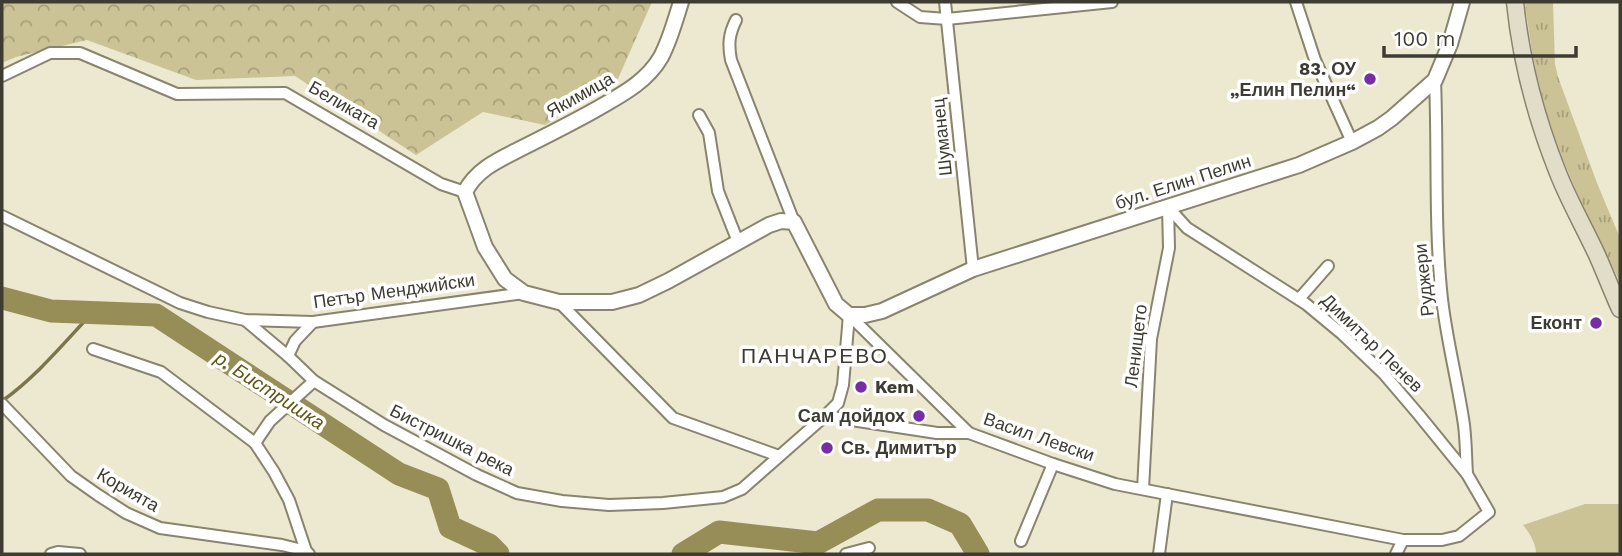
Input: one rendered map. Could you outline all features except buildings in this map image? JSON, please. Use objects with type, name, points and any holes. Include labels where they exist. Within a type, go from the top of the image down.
[{"type":"main road","points":[[1515,2],[1518,36],[1546,142],[1620,309]]},
{"type":"street","name":"Якимица","points":[[465,192],[469,183],[489,164],[564,127],[643,80],[660,58],[681,2]]},
{"type":"street","points":[[897,2],[920,17],[947,19],[1112,2]]},
{"type":"street","name":"Шуманец","points":[[946,2],[973,269]]},
{"type":"street","points":[[1296,2],[1315,60],[1352,142]]},
{"type":"street","name":"бул. Елин Пелин","points":[[849,315],[881,311],[973,269],[1299,165],[1352,142],[1378,128],[1435,80],[1450,44],[1462,2]]},
{"type":"street","name":"Васил Левски","points":[[736,19],[729,40],[731,60],[794,222],[836,304],[969,433],[1115,484],[1403,540],[1441,540],[1459,536],[1489,512]]},
{"type":"street","name":"Беликата","points":[[2,76],[50,52],[80,53],[177,94],[285,93],[440,184],[465,192]]},
{"type":"street","name":"Руджери","points":[[1435,80],[1437,232],[1442,300],[1464,426],[1467,474]]},
{"type":"street","points":[[699,114],[709,133],[718,191],[738,242]]},
{"type":"street","points":[[465,192],[485,247],[505,279],[524,293]]},
{"type":"street","name":"Димитър Пенев","points":[[1168,207],[1187,228],[1299,299],[1341,333],[1384,374],[1419,415],[1467,474],[1489,512]]},
{"type":"street","name":"Ленището","points":[[1143,489],[1152,339],[1169,248],[1168,207]]},
{"type":"street","name":"Петър Менджийски","points":[[2,216],[180,303],[245,320],[313,322],[524,293],[559,302],[612,302],[639,295],[769,225],[781,221],[794,222]]},
{"type":"street","points":[[1299,299],[1328,265]]},
{"type":"street","points":[[559,302],[673,418],[779,456]]},
{"type":"street","name":"Бистришка река","points":[[245,320],[314,381],[384,425],[477,475],[517,493],[609,505],[723,497],[742,489],[838,402],[843,384],[849,315]]},
{"type":"street","points":[[288,356],[295,341],[313,322]]},
{"type":"street","points":[[93,349],[161,372],[255,443],[289,500],[307,552]]},
{"type":"street","points":[[255,443],[270,421],[314,381]]},
{"type":"street","name":"Корията","points":[[2,404],[71,476],[126,513],[160,528],[267,543],[307,552]]},
{"type":"street","points":[[825,416],[937,433],[969,433]]},
{"type":"street","points":[[1021,541],[1053,464]]},
{"type":"street","points":[[1159,554],[1167,494]]},
{"type":"street","points":[[1396,554],[1403,540]]},
{"type":"street","points":[[846,554],[869,548]]},
{"type":"street","points":[[51,554],[80,554]]},
{"type":"green space","points":[[2,2],[652,2],[617,81],[545,125],[483,112],[416,155],[295,76],[196,80],[87,40],[16,57],[2,63]]},
{"type":"green space","points":[[1525,2],[1553,2],[1555,64],[1558,77],[1620,238],[1620,282],[1578,196],[1555,137],[1537,76]]},
{"type":"green space","points":[[1585,504],[1620,504],[1620,554],[1536,554],[1532,539],[1523,525]]},
{"type":"waterway","name":"р. Бистришка","points":[[2,298],[51,311],[156,315],[399,474],[438,489],[450,527],[489,545],[498,554]]},
{"type":"waterway","points":[[2,401],[38,370],[93,312]]},
{"type":"waterway","name":"р. Бистришка","points":[[683,554],[719,532],[818,543],[878,510],[928,510],[960,524],[978,554]]},
{"type":"place","name":"83. ОУ „Елин Пелин“","points":[[1370,79]]},
{"type":"place","name":"Еконт","points":[[1596,323]]},
{"type":"place","name":"Kem","points":[[861,387]]},
{"type":"place","name":"Сам дойдох","points":[[919,416]]},
{"type":"place","name":"Св. Димитър","points":[[827,448]]},
{"type":"district","name":"ПАНЧАРЕВО","points":[[815,356]]}]
